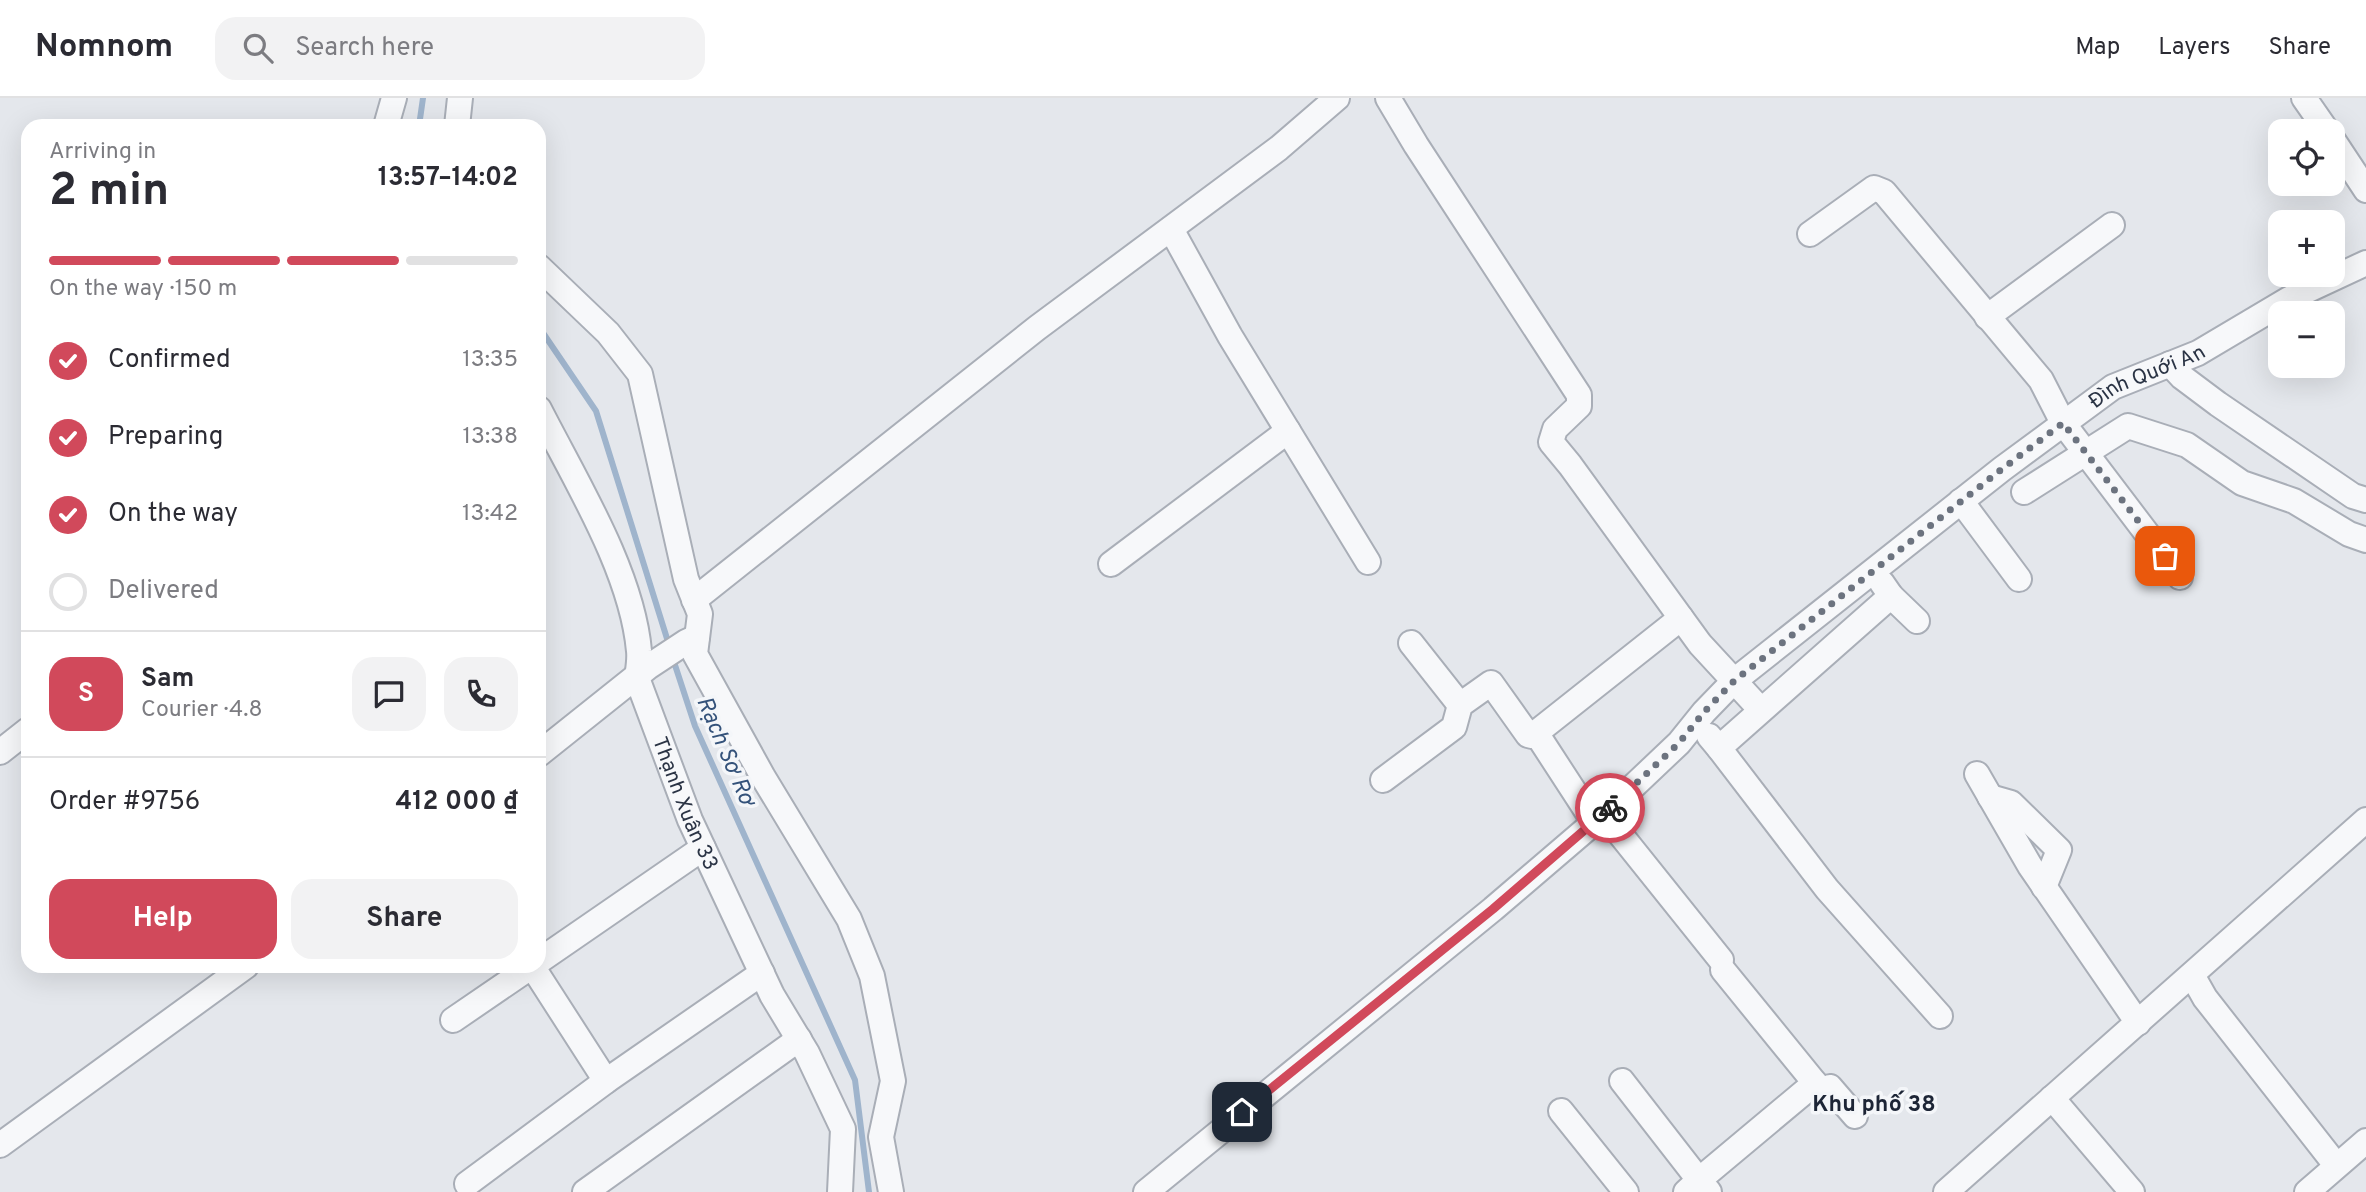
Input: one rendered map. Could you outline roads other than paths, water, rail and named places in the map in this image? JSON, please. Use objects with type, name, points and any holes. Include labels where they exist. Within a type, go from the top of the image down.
[{"type":"street","points":[[388,119],[394,98]]},
{"type":"street","points":[[458,119],[460,98]]},
{"type":"street","points":[[694,600],[1037,328],[1279,148],[1336,98]]},
{"type":"street","points":[[1388,98],[1579,395],[1579,406],[1555,429],[1551,442],[1700,644],[1761,710]]},
{"type":"street","points":[[2304,98],[2319,119]]},
{"type":"street","points":[[2345,158],[2366,190]]},
{"type":"street","points":[[1810,234],[1874,188],[1880,189],[1889,197],[2041,380],[2063,423],[2180,577]]},
{"type":"street","points":[[1987,317],[2112,225]]},
{"type":"street","points":[[1171,229],[1230,336],[1368,562]]},
{"type":"street","name":"Đình Quới An","points":[[1146,1192],[1493,909],[1599,818],[1679,743],[1734,681],[2063,423],[2113,387],[2198,353],[2289,299],[2366,263]]},
{"type":"street","points":[[546,274],[608,333],[640,374],[686,579],[700,614],[692,640],[695,654],[762,776],[849,919],[872,976],[893,1081],[881,1137],[891,1192]]},
{"type":"street","points":[[2170,364],[2182,377],[2218,404],[2353,496],[2366,500]]},
{"type":"street","name":"Thạnh Xuân 33","points":[[546,423],[610,549],[631,608],[642,673],[690,820],[762,973],[799,1039],[843,1129],[840,1192]]},
{"type":"street","points":[[2024,492],[2127,426],[2187,445],[2242,483],[2294,501],[2349,534],[2366,540]]},
{"type":"street","points":[[1111,564],[1287,431]]},
{"type":"street","points":[[1961,501],[2019,579]]},
{"type":"street","points":[[1873,571],[1891,596],[1917,621]]},
{"type":"street","points":[[1718,748],[1891,596]]},
{"type":"street","points":[[1383,780],[1454,727],[1460,705],[1491,683],[1528,735],[1534,735],[1681,618]]},
{"type":"street","points":[[546,748],[642,673],[692,640]]},
{"type":"street","points":[[1411,643],[1460,705]]},
{"type":"street","points":[[1697,722],[1827,889],[1940,1016]]},
{"type":"street","points":[[0,752],[21,736]]},
{"type":"street","points":[[1542,742],[1599,818],[1722,965],[1815,1083],[1823,1092],[1830,1087],[1855,1116]]},
{"type":"street","points":[[1977,774],[2044,887],[2138,1023]]},
{"type":"street","points":[[1990,797],[2011,803],[2059,850],[2044,887]]},
{"type":"street","points":[[1947,1192],[2366,820]]},
{"type":"street","points":[[546,956],[703,848]]},
{"type":"street","points":[[0,1144],[228,973]]},
{"type":"street","points":[[453,1020],[522,973]]},
{"type":"street","points":[[537,973],[606,1081]]},
{"type":"street","points":[[467,1184],[606,1081],[762,973]]},
{"type":"street","points":[[2192,975],[2205,998],[2336,1165]]},
{"type":"street","points":[[585,1192],[799,1039]]},
{"type":"street","points":[[1622,1081],[1698,1188],[1815,1083]]},
{"type":"street","points":[[2053,1098],[2132,1192]]},
{"type":"street","points":[[1561,1111],[1626,1192]]},
{"type":"street","points":[[2307,1192],[2366,1141]]},
{"type":"waterway","name":"Rạch Sơ Rơ","points":[[420,119],[423,98]]},
{"type":"waterway","name":"Rạch Sơ Rơ","points":[[546,337],[596,411],[669,645]]},
{"type":"waterway","name":"Rạch Sơ Rơ","points":[[673,659],[695,726],[855,1080],[869,1192]]},
{"type":"district","name":"Khu phố 38","points":[[1874,1103]]}]
